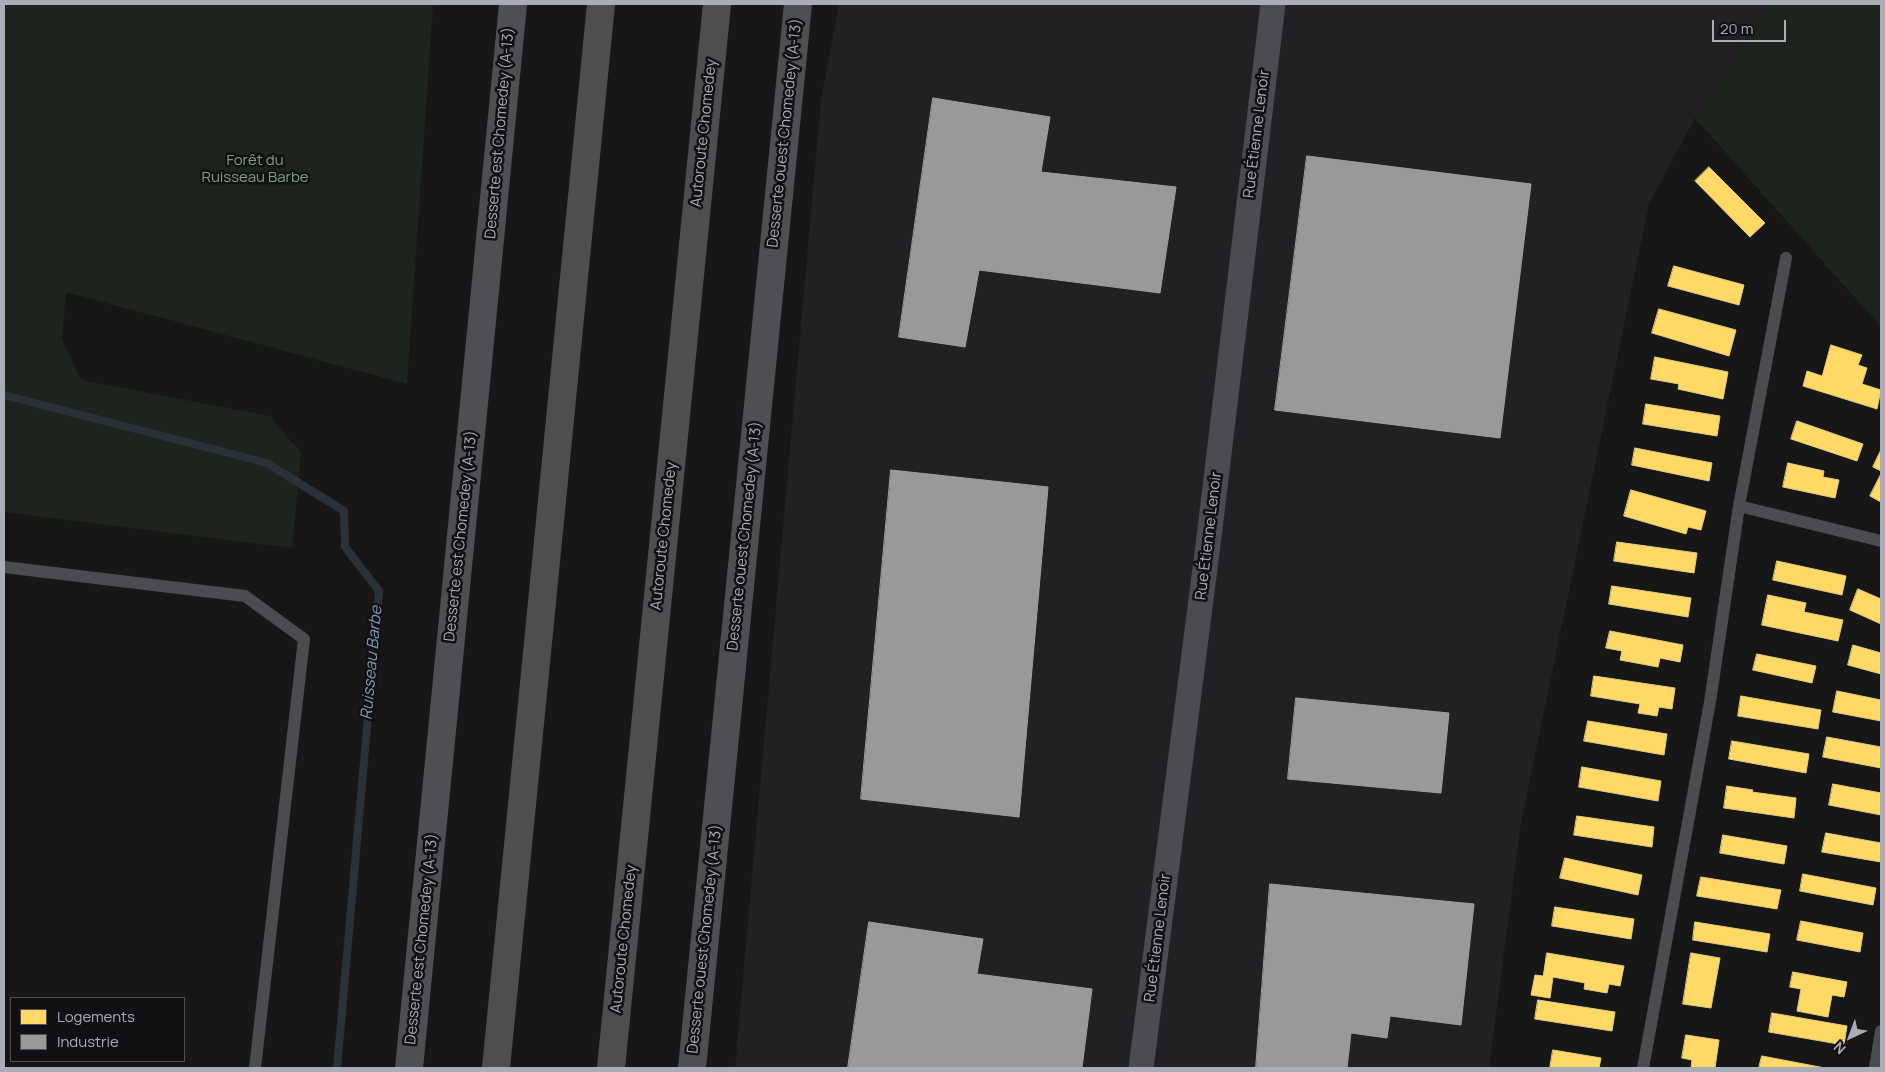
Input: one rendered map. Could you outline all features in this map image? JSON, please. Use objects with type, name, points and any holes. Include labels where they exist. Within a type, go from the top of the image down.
[{"type":"highway","points":[[496,1068],[601,4]]},
{"type":"highway","name":"Autoroute Chomedey","points":[[611,1068],[716,4]]},
{"type":"main road","name":"Desserte ouest Chomedey (A-13)","points":[[692,1068],[798,4]]},
{"type":"main road","name":"Desserte est Chomedey (A-13)","points":[[409,1068],[511,9]]},
{"type":"street","name":"Rue Étienne Lenoir","points":[[1141,1068],[1210,529],[1273,4]]},
{"type":"lane","points":[[1644,1068],[1710,702],[1740,506],[1786,258]]},
{"type":"lane","points":[[1740,506],[1881,541]]},
{"type":"lane","points":[[4,567],[245,596],[304,639],[255,1068]]},
{"type":"lane","points":[[1875,1068],[1881,1031]]},
{"type":"shaded area","points":[[839,4],[1773,4],[1695,118],[1649,204],[1521,823],[1489,1068],[735,1068],[821,100]]},
{"type":"green space","name":"Forêt du Ruisseau Barbe","points":[[4,4],[433,4],[407,384],[66,292],[62,339],[81,380],[270,416],[301,453],[292,548],[4,512]]},
{"type":"green space","points":[[1773,4],[1881,4],[1881,327],[1695,118]]},
{"type":"building: Logements","points":[[1709,167],[1765,223],[1750,237],[1695,181]]},
{"type":"building: Logements","points":[[1674,266],[1744,285],[1739,305],[1668,286]]},
{"type":"building: Logements","points":[[1659,309],[1736,330],[1729,356],[1652,333]]},
{"type":"building: Logements","points":[[1831,345],[1862,355],[1858,365],[1867,368],[1862,384],[1881,390],[1877,409],[1803,386],[1807,371],[1822,376]]},
{"type":"building: Logements","points":[[1655,357],[1728,372],[1723,399],[1678,389],[1679,384],[1651,379]]},
{"type":"building: Logements","points":[[1646,404],[1720,416],[1717,436],[1643,424]]},
{"type":"building: Logements","points":[[1797,421],[1863,444],[1857,461],[1791,439]]},
{"type":"building: Logements","points":[[1635,448],[1712,463],[1709,481],[1632,465]]},
{"type":"building: Logements","points":[[1881,450],[1881,471],[1873,467]]},
{"type":"building: Logements","points":[[1788,463],[1824,471],[1823,477],[1839,480],[1835,498],[1783,487]]},
{"type":"building: Logements","points":[[1881,474],[1881,502],[1870,496]]},
{"type":"building: Logements","points":[[1631,490],[1706,511],[1701,530],[1688,527],[1686,534],[1624,516]]},
{"type":"building: Logements","points":[[1617,542],[1697,553],[1694,573],[1614,561]]},
{"type":"building: Logements","points":[[1777,561],[1846,576],[1842,595],[1773,580]]},
{"type":"building: Logements","points":[[1612,586],[1691,598],[1688,617],[1609,604]]},
{"type":"building: Logements","points":[[1858,589],[1881,599],[1881,624],[1850,610]]},
{"type":"building: Logements","points":[[1768,595],[1806,603],[1804,612],[1843,620],[1838,641],[1762,625]]},
{"type":"building: Logements","points":[[1610,631],[1683,645],[1680,662],[1660,658],[1658,667],[1620,660],[1622,651],[1606,648]]},
{"type":"building: Logements","points":[[1853,645],[1881,653],[1881,674],[1848,665]]},
{"type":"building: Logements","points":[[1757,654],[1816,666],[1812,683],[1753,670]]},
{"type":"building: Logements","points":[[1594,676],[1675,688],[1672,709],[1659,707],[1657,716],[1638,713],[1640,704],[1591,696]]},
{"type":"building: Logements","points":[[1837,691],[1881,700],[1881,721],[1833,712]]},
{"type":"building: Logements","points":[[1741,696],[1821,710],[1818,729],[1738,716]]},
{"type":"building: Logements","points":[[1588,721],[1667,734],[1664,755],[1584,741]]},
{"type":"building: Logements","points":[[1827,737],[1881,747],[1881,768],[1823,757]]},
{"type":"building: Logements","points":[[1732,741],[1809,754],[1806,773],[1729,759]]},
{"type":"building: Logements","points":[[1582,767],[1661,781],[1658,801],[1579,787]]},
{"type":"building: Logements","points":[[1833,784],[1881,793],[1881,815],[1829,805]]},
{"type":"building: Logements","points":[[1727,786],[1753,790],[1752,792],[1796,798],[1794,818],[1724,808]]},
{"type":"building: Logements","points":[[1577,816],[1654,827],[1652,847],[1574,835]]},
{"type":"building: Logements","points":[[1826,833],[1881,843],[1881,862],[1822,852]]},
{"type":"building: Logements","points":[[1723,835],[1787,846],[1784,864],[1720,853]]},
{"type":"building: Logements","points":[[1565,858],[1642,875],[1638,895],[1560,878]]},
{"type":"building: Logements","points":[[1803,874],[1876,888],[1873,905],[1800,891]]},
{"type":"building: Logements","points":[[1701,877],[1781,890],[1777,909],[1697,896]]},
{"type":"building: Logements","points":[[1555,907],[1634,919],[1631,939],[1552,926]]},
{"type":"building: Logements","points":[[1801,921],[1863,933],[1860,952],[1797,940]]},
{"type":"building: Logements","points":[[1695,922],[1770,934],[1767,952],[1693,940]]},
{"type":"building: Logements","points":[[1547,953],[1624,966],[1620,986],[1609,984],[1607,993],[1584,989],[1585,983],[1553,977],[1550,998],[1531,995],[1535,975],[1543,976]]},
{"type":"building: Logements","points":[[1691,953],[1720,958],[1711,1008],[1683,1004]]},
{"type":"building: Logements","points":[[1793,972],[1847,982],[1844,997],[1832,995],[1828,1017],[1797,1011],[1801,989],[1790,987]]},
{"type":"building: Logements","points":[[1538,1000],[1615,1012],[1612,1031],[1535,1019]]},
{"type":"building: Logements","points":[[1772,1013],[1847,1026],[1844,1045],[1769,1032]]},
{"type":"building: Logements","points":[[1686,1035],[1719,1040],[1715,1068],[1691,1068],[1692,1060],[1682,1058]]},
{"type":"building: Logements","points":[[1553,1050],[1601,1058],[1599,1068],[1550,1068]]},
{"type":"building: Logements","points":[[1762,1056],[1825,1068],[1759,1068]]},
{"type":"building: Industrie","points":[[933,98],[1050,117],[1041,172],[1176,187],[1160,293],[979,270],[965,347],[899,337]]},
{"type":"building: Industrie","points":[[1307,156],[1531,184],[1500,438],[1275,410]]},
{"type":"building: Industrie","points":[[891,470],[1048,487],[1019,817],[861,799]]},
{"type":"building: Industrie","points":[[1296,698],[1449,713],[1441,793],[1288,779]]},
{"type":"building: Industrie","points":[[1270,884],[1474,904],[1461,1025],[1390,1016],[1387,1038],[1351,1033],[1347,1068],[1256,1068]]},
{"type":"building: Industrie","points":[[869,922],[983,939],[977,974],[1092,989],[1082,1068],[848,1068]]},
{"type":"waterway","name":"Ruisseau Barbe","points":[[4,395],[267,463],[344,511],[345,547],[379,591],[337,1068]]}]
